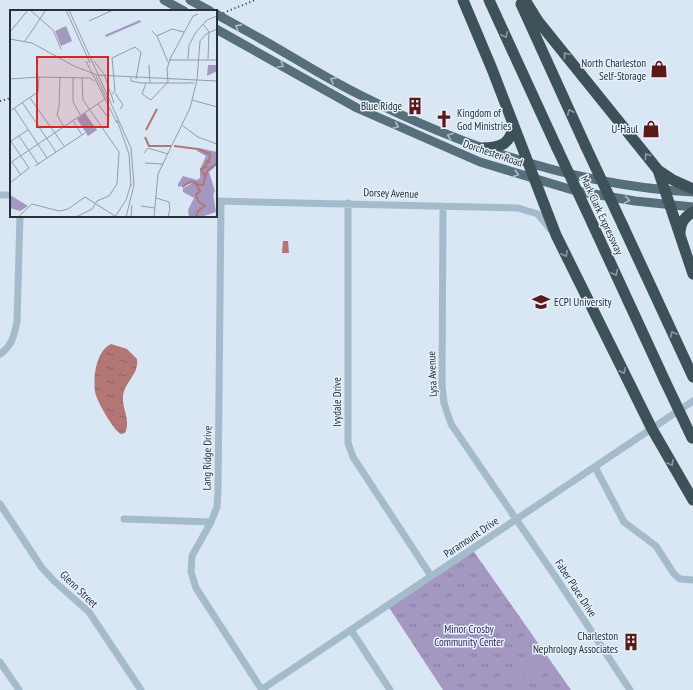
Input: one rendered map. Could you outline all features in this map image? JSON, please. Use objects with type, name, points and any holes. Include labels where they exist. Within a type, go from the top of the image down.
[{"type":"highway","points":[[463,0],[513,122],[526,162],[556,235],[652,429],[693,500]]},
{"type":"highway","name":"Mark Clark Expressway","points":[[489,0],[665,381],[693,438]]},
{"type":"highway","name":"Mark Clark Expressway","points":[[519,0],[691,373]]},
{"type":"highway","points":[[525,0],[538,21],[658,170],[673,180],[693,188]]},
{"type":"highway","points":[[482,148],[494,148],[506,142],[512,132],[513,122]]},
{"type":"highway","points":[[658,170],[679,238],[693,274]]},
{"type":"highway","points":[[679,238],[680,227],[683,220],[693,212]]},
{"type":"main road","points":[[164,0],[182,10]]},
{"type":"main road","points":[[190,0],[208,10]]},
{"type":"main road","name":"Dorchester Road","points":[[217,15],[363,97],[445,134],[482,148],[526,162],[584,176],[665,190],[693,192]]},
{"type":"main road","name":"Dorchester Road","points":[[217,29],[357,108],[473,160],[534,180],[576,191],[669,205],[693,207]]},
{"type":"street","name":"Dorsey Avenue","points":[[219,201],[518,208],[538,214],[556,235]]},
{"type":"street","name":"Lang Ridge Drive","points":[[219,201],[217,507],[211,522],[192,556],[191,572],[196,588],[261,690]]},
{"type":"street","name":"Ivydale Drive","points":[[348,203],[348,443],[353,457],[431,576]]},
{"type":"street","name":"Lysa Avenue","points":[[443,206],[442,385],[444,403],[451,424],[516,520]]},
{"type":"street","points":[[0,354],[7,349],[14,338],[17,322],[20,217]]},
{"type":"street","name":"Paramount Drive","points":[[261,690],[693,401]]},
{"type":"street","points":[[595,467],[624,522],[656,546],[674,574],[680,579],[693,580]]},
{"type":"street","name":"Glenn Street","points":[[0,504],[42,568],[54,581],[89,612],[141,690]]},
{"type":"street","points":[[124,519],[211,522]]},
{"type":"street","name":"Faber Place Drive","points":[[516,520],[630,690]]},
{"type":"street","points":[[351,630],[390,690]]},
{"type":"street","points":[[0,662],[19,690]]},
{"type":"green space","name":"Minor Crosby Community Center","points":[[472,549],[571,690],[443,690],[388,606]]},
{"type":"green space","points":[[531,657],[543,678],[533,684],[521,663]]},
{"type":"green space","points":[[517,665],[530,686],[523,690],[519,690],[508,671]]},
{"type":"green space","points":[[499,680],[505,690],[489,690],[487,687]]},
{"type":"water","points":[[283,241],[288,241],[289,253],[282,253]]},
{"type":"water","points":[[111,344],[127,349],[137,359],[134,374],[124,391],[123,401],[127,419],[127,428],[125,433],[121,434],[106,415],[95,392],[95,372],[99,358],[106,347]]},
{"type":"railway","points":[[217,16],[255,0]]},
{"type":"railway","points":[[0,101],[10,98]]},
{"type":"place","name":"North Charleston Self-Storage","points":[[659,69]]},
{"type":"place","name":"Blue Ridge","points":[[415,106]]},
{"type":"place","name":"Kingdom of God Ministries","points":[[444,119]]},
{"type":"place","name":"U-Haul","points":[[651,129]]},
{"type":"place","name":"ECPI University","points":[[541,302]]},
{"type":"place","name":"Charleston Nephrology Associates","points":[[631,642]]}]
